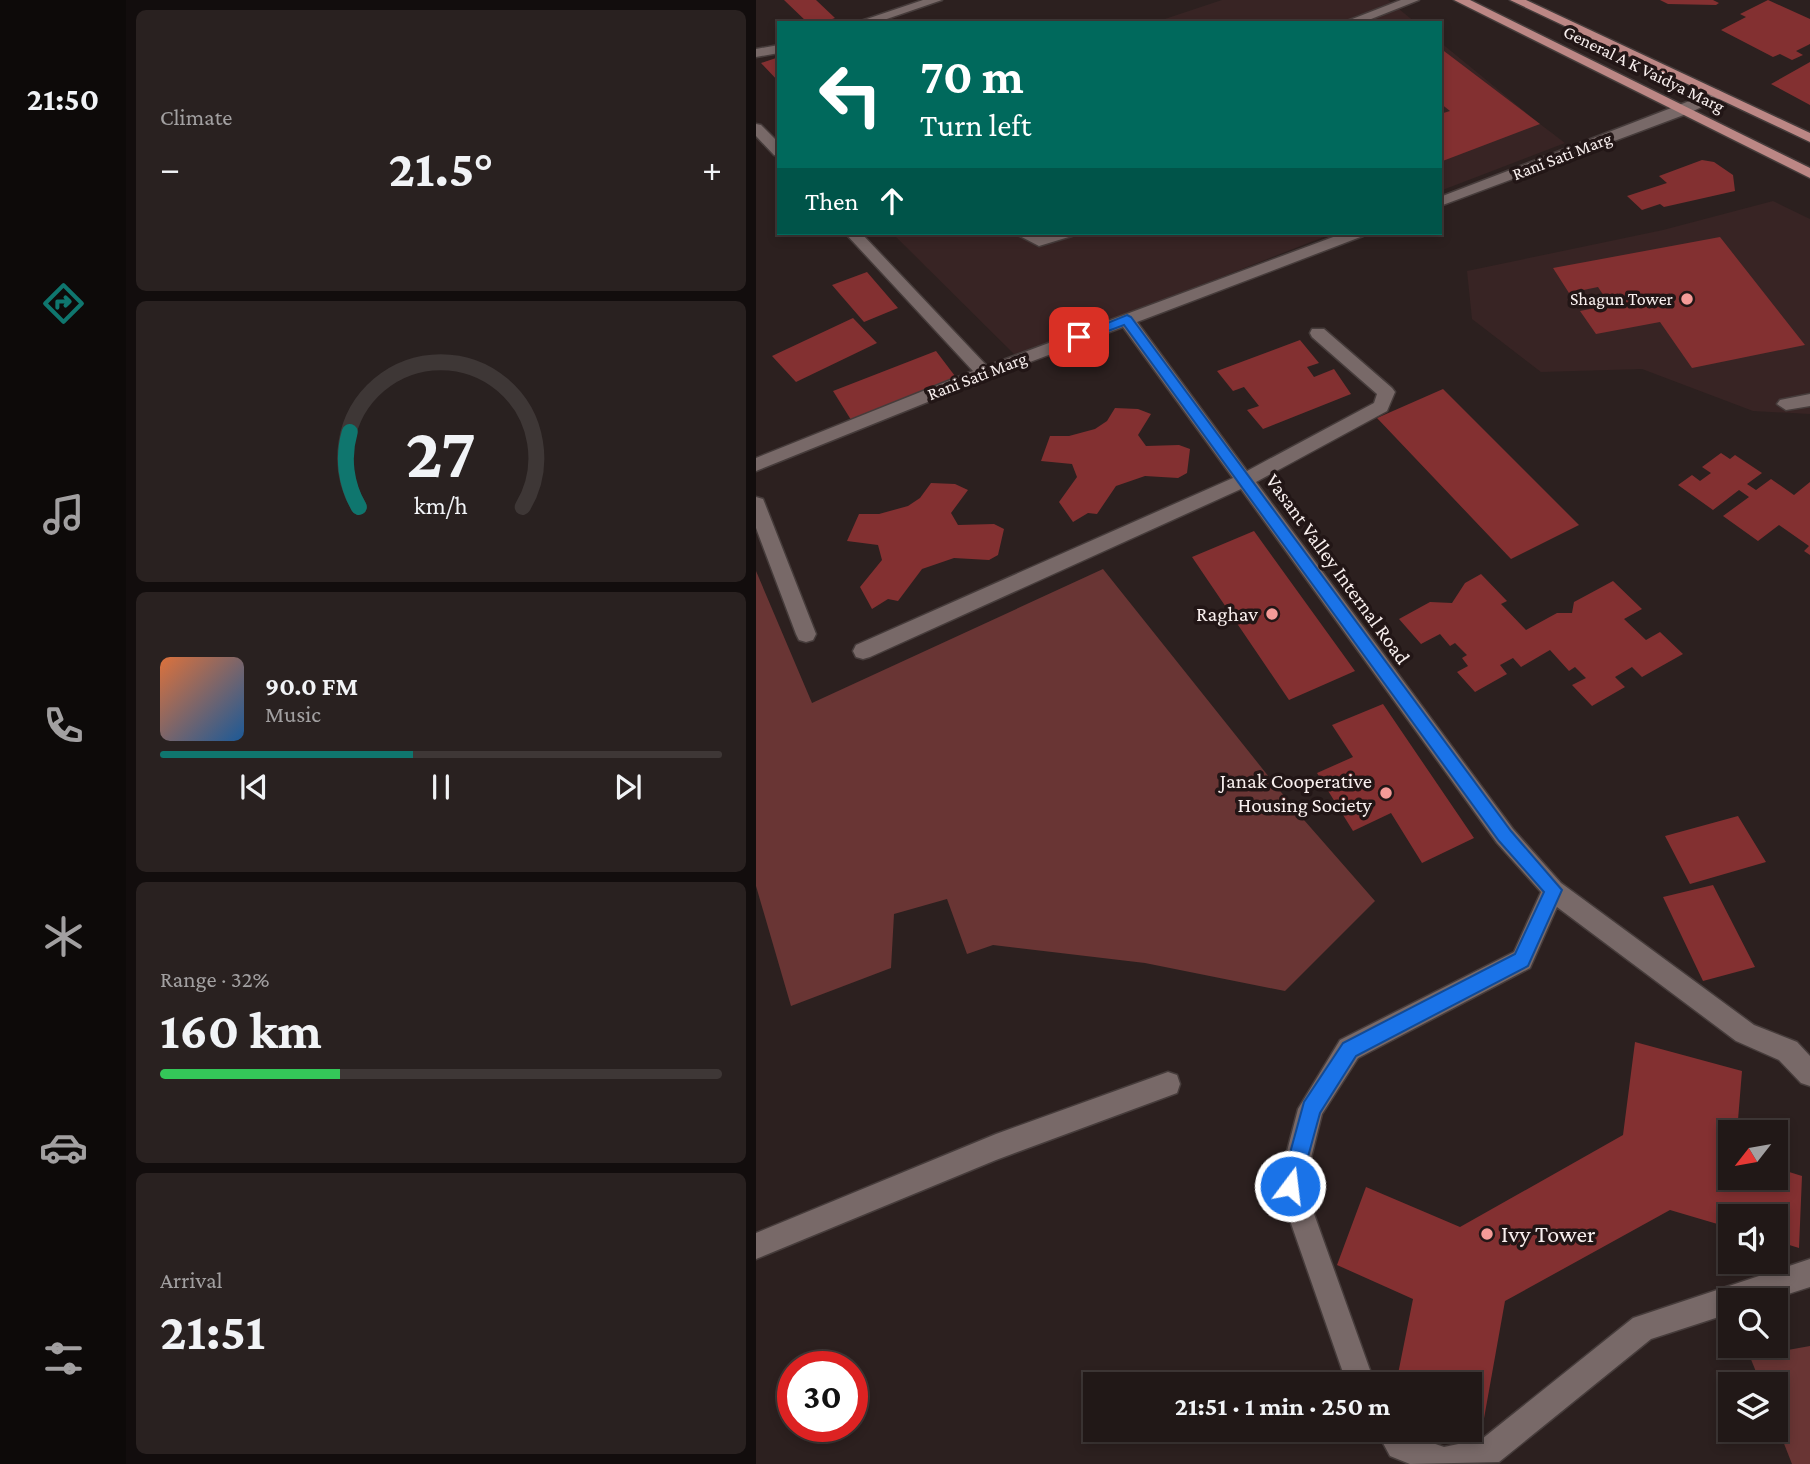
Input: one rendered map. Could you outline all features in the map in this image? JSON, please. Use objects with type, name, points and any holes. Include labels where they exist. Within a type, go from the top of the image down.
[{"type":"main road","name":"General A K Vaidya Marg","points":[[1460,0],[1810,174]]},
{"type":"main road","name":"General A K Vaidya Marg","points":[[1516,0],[1810,138]]},
{"type":"street","points":[[868,21],[936,0]]},
{"type":"street","points":[[1354,21],[1413,0]]},
{"type":"street","points":[[756,53],[777,49]]},
{"type":"street","name":"Rani Sati Marg","points":[[1442,201],[1684,110],[1718,94]]},
{"type":"street","points":[[756,128],[777,150]]},
{"type":"street","points":[[855,235],[984,373]]},
{"type":"street","points":[[1026,235],[1040,241],[1060,235]]},
{"type":"street","name":"Rani Sati Marg","points":[[756,465],[984,373],[1130,324],[1353,235]]},
{"type":"street","name":"Vasant Valley Internal Road","points":[[1130,324],[1505,836],[1553,890],[1745,1033],[1788,1051],[1810,1074]]},
{"type":"street","points":[[863,651],[1245,480],[1381,407],[1386,392],[1318,333]]},
{"type":"street","points":[[1786,404],[1810,400]]},
{"type":"street","points":[[756,505],[806,634]]},
{"type":"street","points":[[1357,1372],[1290,1186],[1311,1109],[1349,1049],[1522,960],[1553,890]]},
{"type":"street","points":[[756,1246],[996,1147],[1168,1084]]},
{"type":"street","points":[[1398,1442],[1400,1446],[1444,1462],[1489,1452],[1643,1328],[1810,1273]]},
{"type":"shaded area","points":[[1222,0],[1388,0],[1414,21],[1159,21]]},
{"type":"shaded area","points":[[1442,44],[1540,124],[1565,143],[1442,190]]},
{"type":"shaded area","name":"Shagun Tower","points":[[1773,201],[1810,219],[1810,414],[1753,411],[1642,369],[1541,372],[1472,319],[1467,271],[1663,230]]},
{"type":"shaded area","points":[[894,235],[1329,235],[1017,357]]},
{"type":"shaded area","points":[[1103,569],[1297,812],[1375,901],[1285,991],[1145,963],[993,945],[967,954],[947,899],[894,914],[891,968],[791,1006],[756,886],[756,571],[812,703]]},
{"type":"shaded area","points":[[1810,1346],[1810,1464],[1792,1464],[1783,1442],[1788,1442],[1788,1372],[1756,1372],[1750,1358],[1788,1358],[1788,1350]]},
{"type":"building","points":[[784,0],[816,0],[835,18],[827,21],[806,21]]},
{"type":"building","points":[[1660,0],[1713,0],[1719,3],[1668,4]]},
{"type":"building","points":[[1768,0],[1810,19],[1810,44],[1796,51],[1803,55],[1792,60],[1780,54],[1773,57],[1721,30],[1746,17],[1740,14]]},
{"type":"building","points":[[1442,50],[1540,124],[1442,161],[1442,113],[1450,111],[1442,105]]},
{"type":"building","points":[[777,58],[777,80],[761,63]]},
{"type":"building","points":[[1810,62],[1810,105],[1771,84]]},
{"type":"building","points":[[1702,160],[1714,162],[1733,175],[1735,191],[1664,207],[1660,204],[1642,210],[1627,196],[1667,183],[1659,176]]},
{"type":"building","name":"Shagun Tower","points":[[1720,237],[1805,345],[1692,368],[1660,322],[1596,334],[1580,311],[1610,305],[1598,287],[1569,293],[1553,268]]},
{"type":"building","points":[[867,272],[898,308],[864,322],[832,285]]},
{"type":"building","points":[[853,318],[877,343],[796,382],[772,356]]},
{"type":"building","points":[[1300,340],[1319,363],[1307,367],[1314,377],[1334,369],[1351,394],[1263,429],[1247,410],[1259,406],[1244,387],[1233,391],[1217,371]]},
{"type":"building","points":[[936,351],[958,380],[853,423],[833,391]]},
{"type":"building","points":[[1443,389],[1579,525],[1511,559],[1377,418]]},
{"type":"building","points":[[1115,408],[1138,409],[1151,414],[1138,435],[1146,446],[1179,445],[1190,449],[1187,473],[1178,478],[1145,476],[1116,486],[1097,514],[1088,513],[1073,522],[1059,502],[1077,477],[1072,464],[1041,461],[1050,436],[1069,436],[1095,429],[1107,421]]},
{"type":"building","points":[[1721,453],[1730,459],[1735,455],[1762,473],[1747,484],[1756,490],[1771,479],[1794,495],[1810,482],[1810,555],[1804,551],[1809,546],[1779,525],[1758,541],[1723,516],[1749,497],[1739,490],[1713,510],[1678,485],[1692,475],[1700,481],[1711,473],[1702,467]]},
{"type":"building","points":[[931,483],[955,484],[968,490],[951,513],[958,525],[994,524],[1004,529],[998,555],[989,560],[954,558],[922,569],[898,601],[888,599],[872,609],[860,587],[882,560],[878,545],[847,541],[859,514],[879,514],[908,506],[920,498]]},
{"type":"building","name":"Raghav","points":[[1254,531],[1355,671],[1289,700],[1192,557]]},
{"type":"building","points":[[1481,574],[1507,601],[1501,604],[1526,630],[1557,613],[1572,613],[1574,602],[1613,581],[1642,609],[1624,619],[1646,640],[1660,632],[1683,654],[1642,677],[1632,667],[1615,677],[1625,687],[1592,706],[1572,685],[1586,678],[1575,667],[1569,671],[1550,650],[1521,667],[1513,658],[1500,665],[1507,674],[1475,692],[1457,672],[1468,666],[1462,658],[1467,655],[1455,643],[1450,646],[1440,634],[1421,644],[1399,619],[1430,602],[1452,603],[1465,583]]},
{"type":"building","name":"Janak Cooperative Housing Society","points":[[1383,704],[1474,838],[1422,863],[1391,813],[1353,831],[1317,773],[1353,757],[1332,725]]},
{"type":"building","points":[[1738,816],[1766,862],[1690,884],[1665,836]]},
{"type":"building","points":[[1713,885],[1755,967],[1703,981],[1663,897]]},
{"type":"building","name":"Ivy Tower","points":[[1635,1042],[1742,1071],[1738,1120],[1718,1120],[1718,1190],[1788,1190],[1788,1172],[1802,1176],[1799,1248],[1788,1245],[1788,1204],[1718,1204],[1718,1224],[1670,1210],[1505,1301],[1483,1424],[1482,1372],[1398,1372],[1413,1299],[1337,1265],[1366,1187],[1460,1227],[1623,1135]]},
{"type":"place","name":"Shagun Tower","points":[[1687,299]]},
{"type":"place","name":"Raghav","points":[[1272,614]]},
{"type":"place","name":"Janak Cooperative Housing Society","points":[[1386,793]]},
{"type":"place","name":"Ivy Tower","points":[[1487,1234]]},
{"type":"route","points":[[1079,337],[1127,320],[1505,836],[1553,890],[1522,960],[1349,1049],[1311,1109],[1290,1186]]}]
